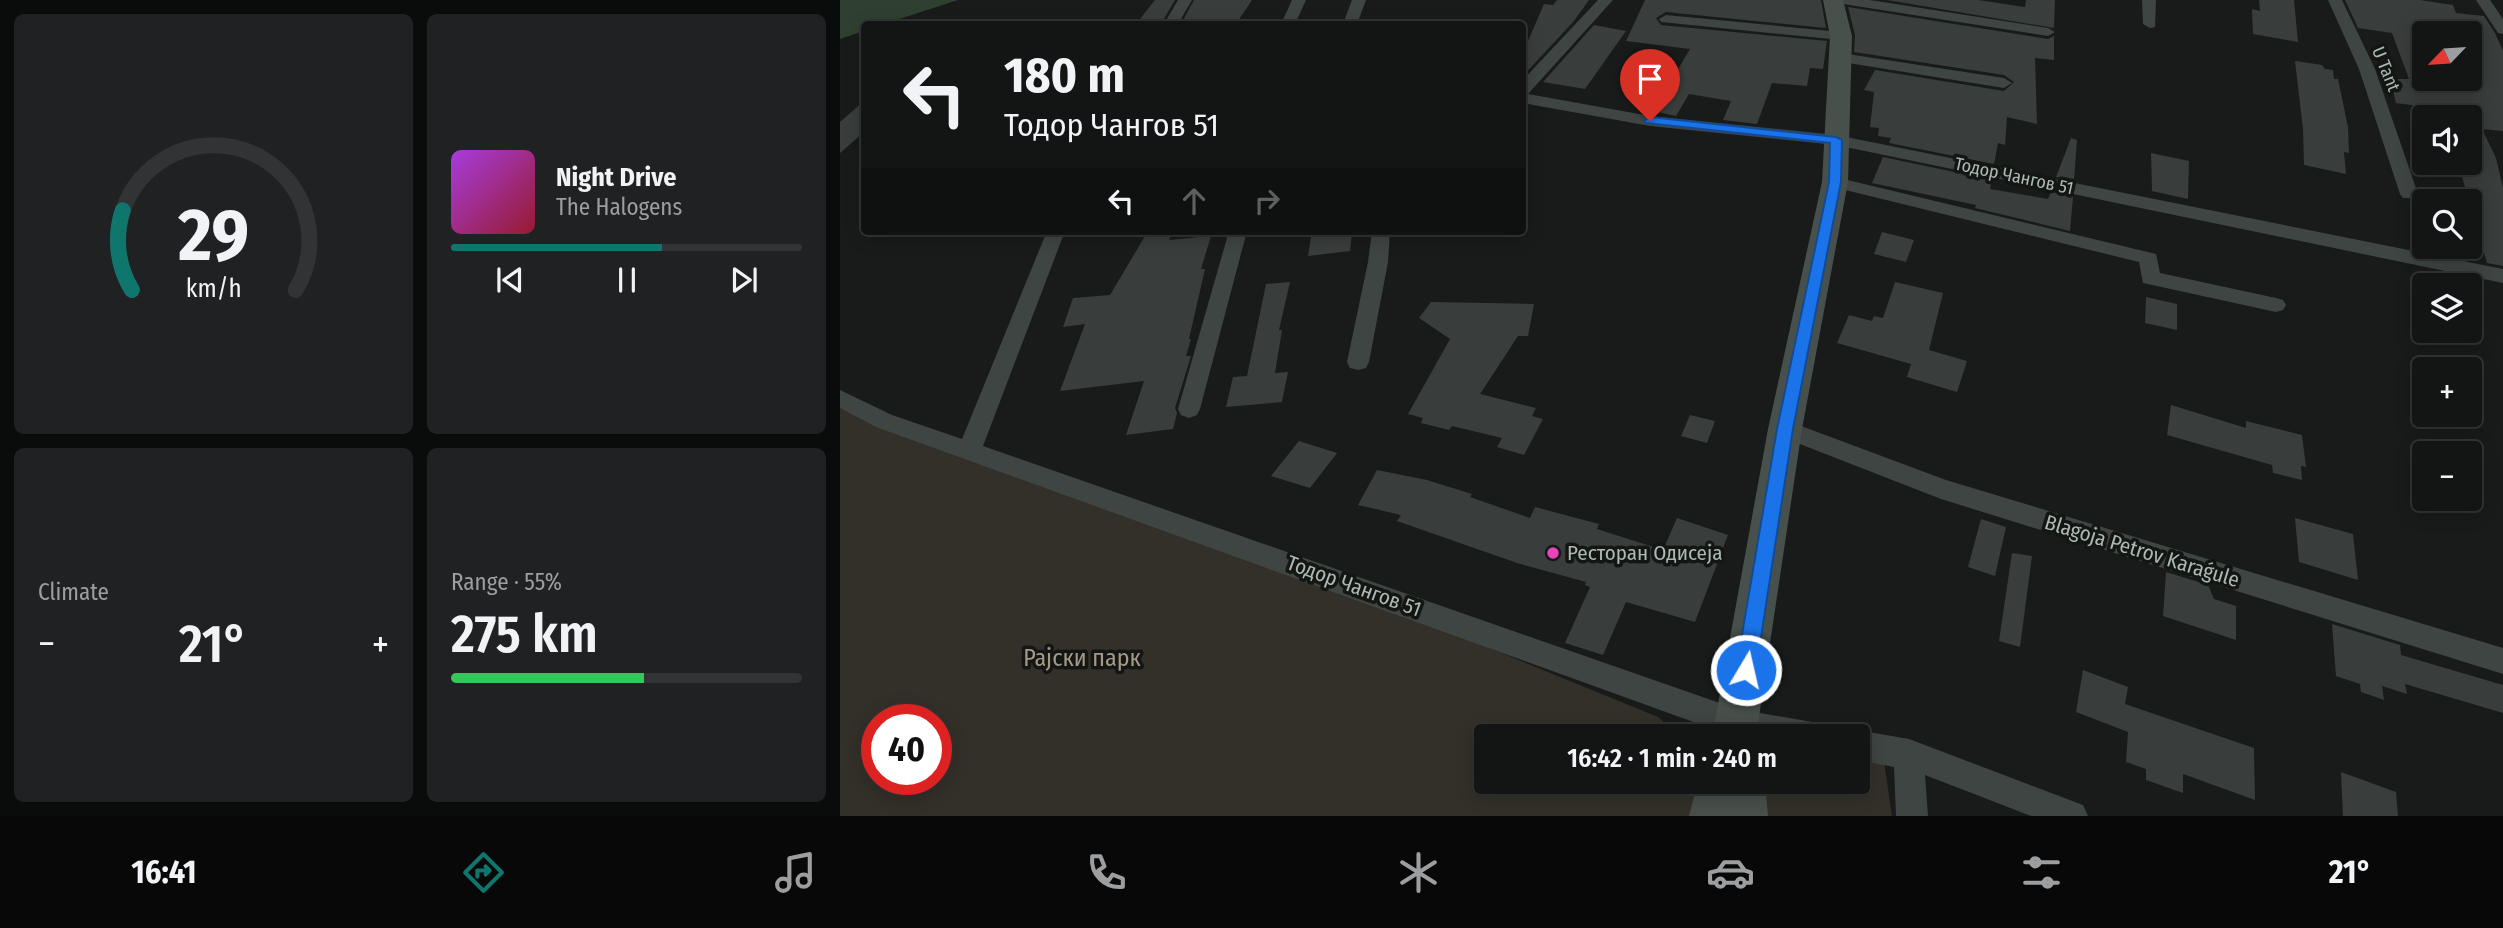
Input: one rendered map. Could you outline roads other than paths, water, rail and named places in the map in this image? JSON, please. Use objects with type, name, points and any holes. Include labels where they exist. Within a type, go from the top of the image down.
[{"type":"street","points":[[1173,21],[1185,0]]},
{"type":"street","points":[[1290,21],[1300,0]]},
{"type":"street","points":[[1351,21],[1359,0]]},
{"type":"street","points":[[1526,87],[1606,0]]},
{"type":"street","points":[[1738,724],[1785,429],[1835,182],[1841,47],[1833,0]]},
{"type":"street","points":[[1843,0],[2048,32]]},
{"type":"street","points":[[2149,0],[2150,24]]},
{"type":"street","name":"U Tant","points":[[2335,0],[2367,69],[2409,194]]},
{"type":"street","points":[[2483,0],[2503,30]]},
{"type":"street","points":[[1666,19],[1841,47],[2004,83]]},
{"type":"street","name":"Тодор Чангов 51","points":[[1526,99],[1650,121],[1836,140],[2503,276]]},
{"type":"street","points":[[1835,182],[2149,258],[2150,278],[2276,305]]},
{"type":"street","points":[[969,451],[1054,235]]},
{"type":"street","points":[[1189,409],[1237,235]]},
{"type":"street","points":[[1358,362],[1378,262],[1381,235]]},
{"type":"street","name":"Тодор Чангов 51","points":[[840,398],[884,421],[1715,724]]},
{"type":"street","name":"Blagoja Petrov Karaǵule","points":[[1785,429],[1941,489],[2503,661]]},
{"type":"street","points":[[1870,747],[1909,754],[2072,816]]},
{"type":"street","points":[[1909,754],[1912,816]]},
{"type":"street","points":[[1712,816],[1718,794]]},
{"type":"street","points":[[1743,794],[1745,816]]},
{"type":"place","name":"Ресторан Одисеја","points":[[1553,553]]},
{"type":"park label","name":"Рајски парк","points":[[1082,658]]}]
